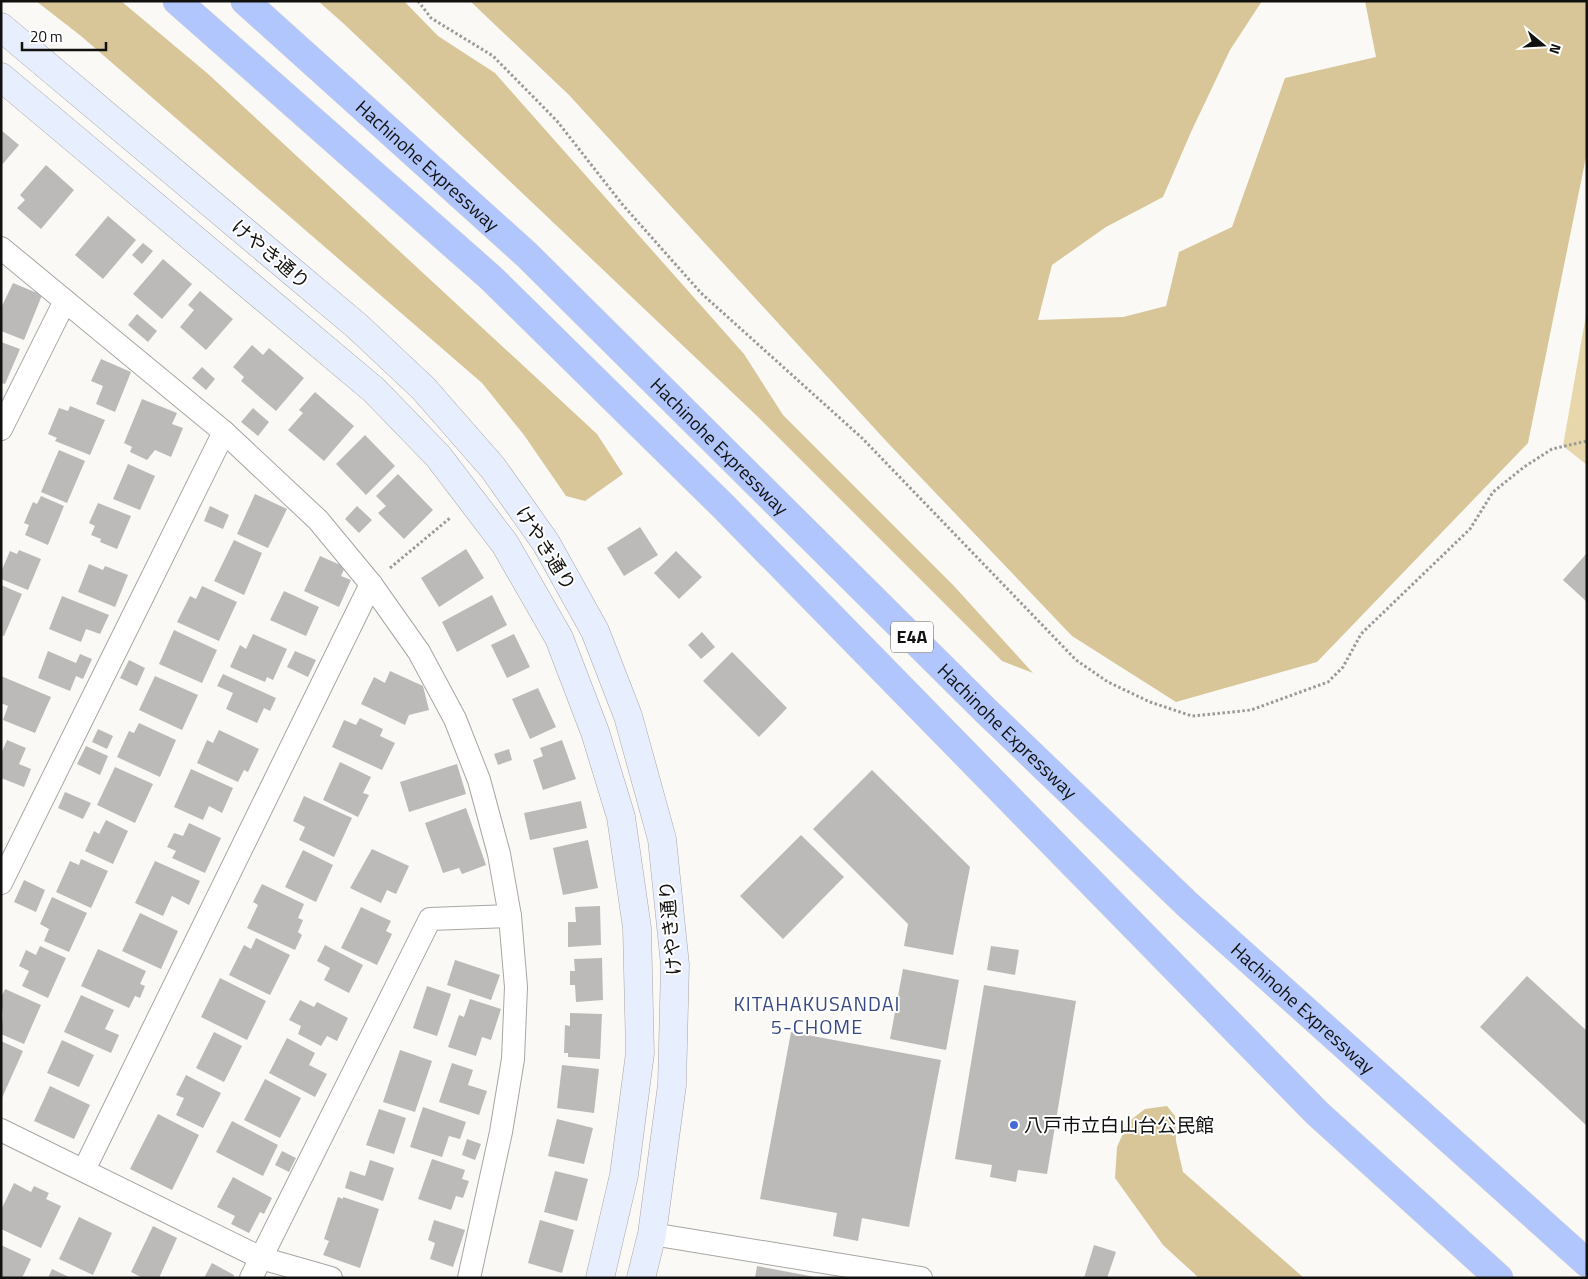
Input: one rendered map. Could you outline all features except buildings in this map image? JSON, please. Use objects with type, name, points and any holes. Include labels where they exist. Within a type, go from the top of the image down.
[{"type":"highway","name":"E4A","points":[[177,1],[498,285],[723,506],[1317,1113],[1499,1278]]},
{"type":"highway","name":"Hachinohe Expressway","points":[[245,1],[527,255],[978,703],[1188,905],[1587,1264]]},
{"type":"street","name":"けやき通り","points":[[1,27],[357,326],[423,388],[493,468],[546,543],[595,631],[628,716],[662,839],[675,965],[672,1085],[652,1234],[641,1278]]},
{"type":"street","name":"けやき通り","points":[[1,77],[380,397],[438,456],[505,544],[559,638],[596,732],[621,817],[637,928],[640,1053],[624,1175],[600,1278]]},
{"type":"street","points":[[1,248],[224,432],[318,520],[371,584],[420,652],[454,718],[479,780],[500,854],[510,916],[516,987],[513,1059],[499,1142],[469,1278]]},
{"type":"street","points":[[1,429],[65,302]]},
{"type":"street","points":[[1,883],[224,432]]},
{"type":"street","points":[[84,1170],[371,584]]},
{"type":"street","points":[[251,1278],[430,919],[510,916]]},
{"type":"street","points":[[1,1130],[261,1258],[331,1278]]},
{"type":"street","points":[[652,1234],[921,1278]]},
{"type":"path","points":[[418,1],[431,18],[493,56],[557,121],[622,204],[701,293],[862,438],[1076,660],[1108,682],[1150,702],[1192,716],[1251,710],[1328,682],[1343,667],[1361,634],[1470,529],[1493,492],[1524,467],[1552,449],[1587,441]]},
{"type":"path","points":[[371,584],[453,516]]},
{"type":"shaded area","points":[[36,1],[121,1],[207,73],[597,434],[623,474],[585,501],[566,496],[524,435],[482,383],[81,36]]},
{"type":"shaded area","points":[[318,1],[404,1],[438,36],[495,73],[744,354],[783,415],[954,586],[1033,673],[1002,661],[756,415]]},
{"type":"shaded area","points":[[470,1],[1262,1],[1230,50],[1163,197],[1106,227],[1052,265],[1038,320],[1123,317],[1166,306],[1179,252],[1232,227],[1285,78],[1376,57],[1365,1],[1587,1],[1587,152],[1528,443],[1317,662],[1176,702],[1072,636],[887,442],[569,95]]},
{"type":"shaded area","points":[[1587,309],[1587,465],[1563,446]]},
{"type":"shaded area","points":[[1167,1106],[1175,1116],[1176,1141],[1183,1172],[1304,1278],[1199,1278],[1163,1245],[1115,1178],[1117,1147],[1128,1122],[1145,1109]]},
{"type":"place","name":"八戸市立白山台公民館","points":[[1014,1125]]},
{"type":"district","name":"KITAHAKUSANDAI 5-CHOME","points":[[817,1016]]}]
